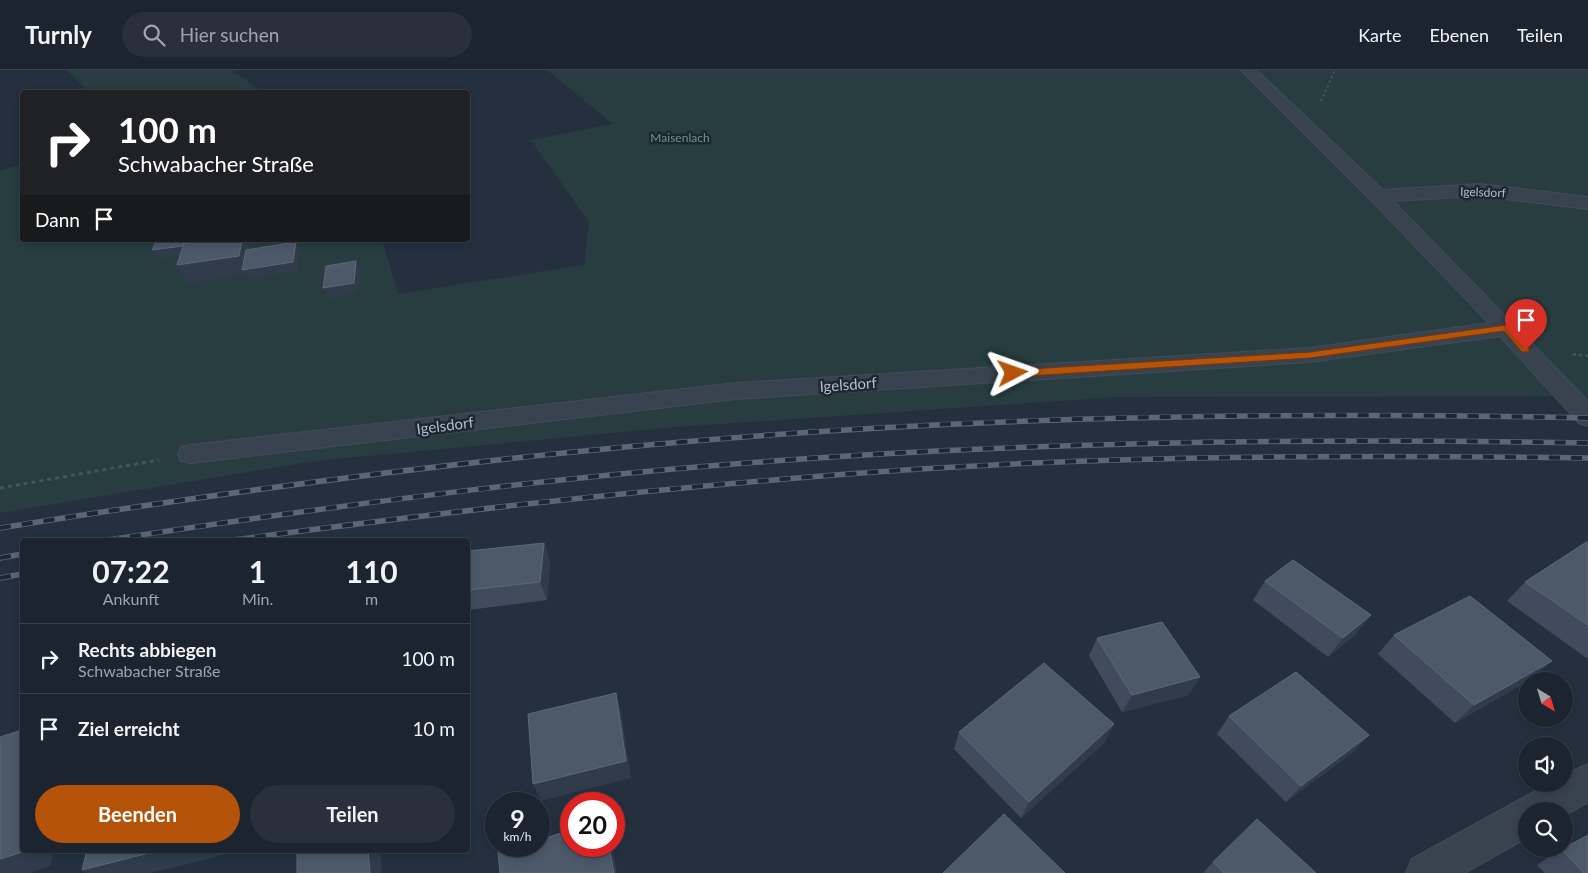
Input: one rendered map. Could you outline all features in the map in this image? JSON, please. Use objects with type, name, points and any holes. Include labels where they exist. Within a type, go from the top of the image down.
[{"type":"street","points":[[1248,70],[1378,196],[1506,328],[1588,417]]},
{"type":"street","name":"Igelsdorf","points":[[1378,196],[1479,190],[1588,203]]},
{"type":"street","name":"Igelsdorf","points":[[191,454],[736,391],[1310,355],[1506,328]]},
{"type":"street","points":[[1552,802],[1588,782]]},
{"type":"street","points":[[1426,873],[1518,821]]},
{"type":"path","points":[[1300,119],[1323,100],[1335,70]]},
{"type":"path","points":[[0,488],[191,454]]},
{"type":"green space","points":[[67,70],[232,70],[259,90],[87,90]]},
{"type":"green space","name":"Maisenlach","points":[[547,70],[1588,70],[1588,396],[1119,397],[676,427],[315,461],[0,513],[0,170],[20,165],[20,242],[383,242],[398,294],[584,265],[589,222],[531,140],[613,124]]},
{"type":"building","points":[[156,242],[188,242],[184,243],[183,246],[152,250]]},
{"type":"building","points":[[242,242],[239,256],[177,265],[184,243]]},
{"type":"building","points":[[296,242],[293,262],[242,270],[246,250]]},
{"type":"building","points":[[356,261],[354,283],[323,288],[326,266]]},
{"type":"building","points":[[1588,541],[1588,625],[1525,582]]},
{"type":"building","points":[[544,543],[540,582],[470,590],[470,551]]},
{"type":"building","points":[[1293,560],[1371,615],[1343,638],[1265,581]]},
{"type":"building","points":[[1470,596],[1552,661],[1532,672],[1518,672],[1518,680],[1474,705],[1394,635]]},
{"type":"building","points":[[1162,622],[1200,677],[1132,695],[1097,638]]},
{"type":"building","points":[[1044,663],[1114,724],[1029,802],[959,732]]},
{"type":"building","points":[[1296,672],[1369,735],[1301,786],[1229,716]]},
{"type":"building","points":[[616,693],[626,761],[533,784],[528,714]]},
{"type":"building","points":[[20,731],[20,853],[0,859],[0,737]]},
{"type":"building","points":[[1004,814],[1065,873],[943,873]]},
{"type":"building","points":[[1257,819],[1316,873],[1224,873],[1213,862]]},
{"type":"building","points":[[560,833],[560,857],[611,857],[614,873],[500,873],[498,857],[550,857],[550,837]]},
{"type":"building","points":[[1588,835],[1588,873],[1584,873],[1569,857],[1573,857],[1573,843]]},
{"type":"building","points":[[86,853],[149,853],[82,870]]},
{"type":"building","points":[[297,853],[368,853],[370,873],[297,873]]},
{"type":"railway","points":[[0,528],[273,487],[456,465],[639,446],[838,430],[945,424],[1160,417],[1374,415],[1588,418]]},
{"type":"railway","points":[[122,538],[352,505],[515,485],[678,469],[864,455],[1070,445],[1278,441],[1588,443]]},
{"type":"railway","points":[[249,538],[569,499],[905,470],[1076,461],[1246,457],[1588,458]]},
{"type":"railway","points":[[0,558],[20,554]]},
{"type":"railway","points":[[0,578],[20,574]]},
{"type":"route","points":[[1013,373],[1310,355],[1506,328],[1526,350]]}]
